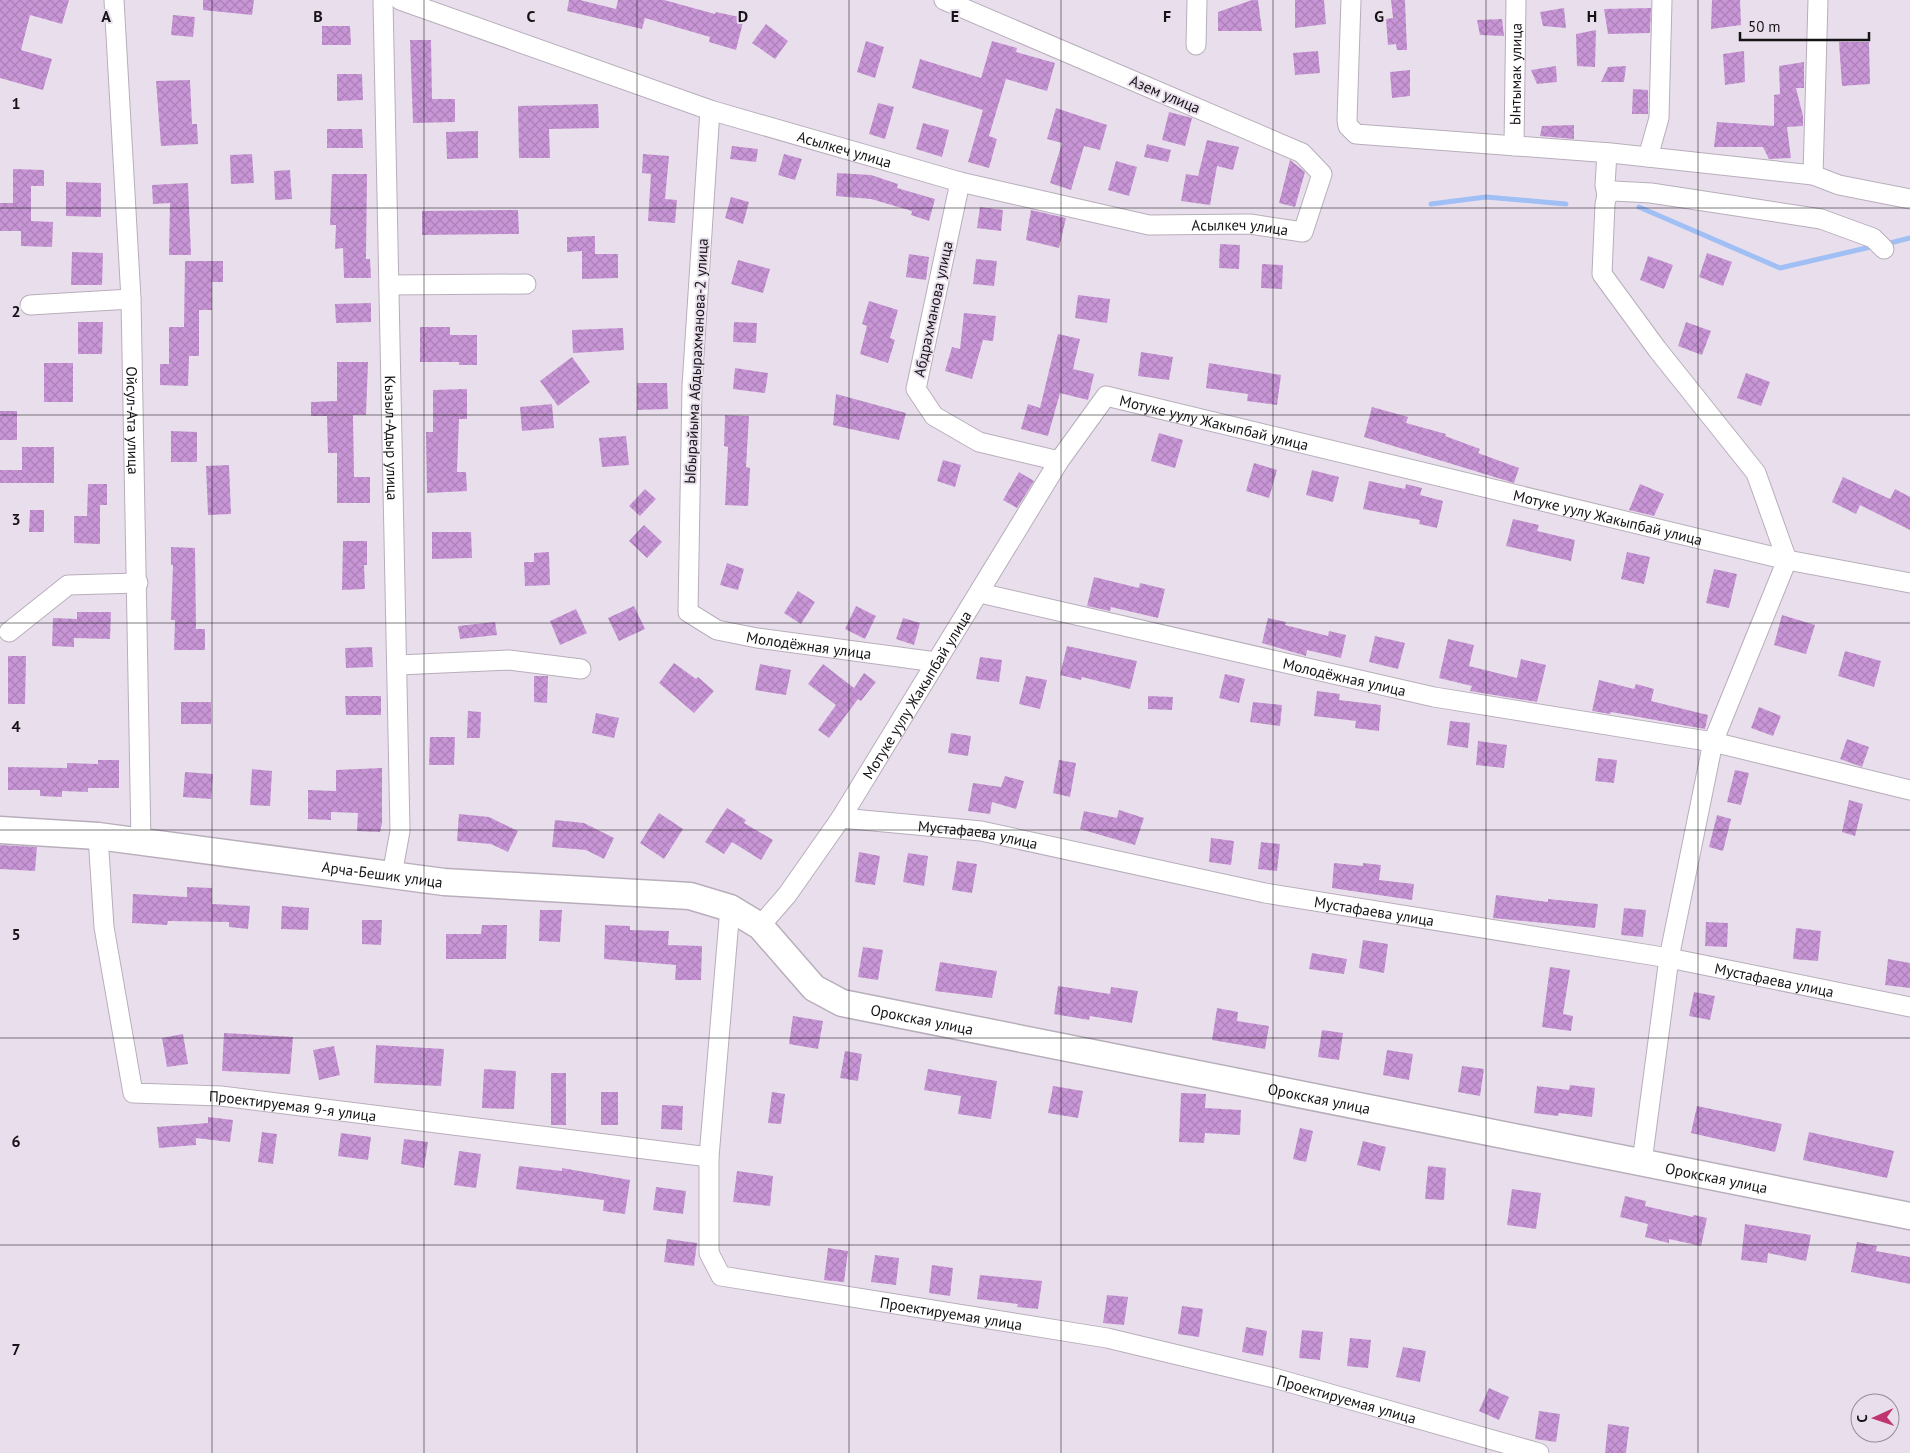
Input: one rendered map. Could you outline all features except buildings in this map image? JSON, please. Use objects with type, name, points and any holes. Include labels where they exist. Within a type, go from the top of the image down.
[{"type":"street","name":"Ойсул-Ата улица","points":[[114,0],[131,300],[138,584],[141,841]]},
{"type":"street","name":"Кызыл-Адыр улица","points":[[383,0],[400,831],[392,875]]},
{"type":"street","name":"Асылкеч улица","points":[[400,0],[710,110],[960,182],[1149,225],[1250,224],[1303,232]]},
{"type":"street","name":"Азем улица","points":[[944,0],[1302,153],[1322,174],[1303,232]]},
{"type":"street","points":[[1196,0],[1196,45]]},
{"type":"street","points":[[1351,0],[1347,120],[1352,131],[1361,135],[1606,153],[1813,175],[1839,185],[1910,199]]},
{"type":"street","name":"Ынтымак улица","points":[[1514,146],[1516,0]]},
{"type":"street","points":[[1648,157],[1659,118],[1662,0]]},
{"type":"street","points":[[1813,175],[1818,0]]},
{"type":"street","name":"Ыбырайыма Абдырахманова-2 улица","points":[[688,612],[692,386],[710,110]]},
{"type":"street","points":[[1606,153],[1605,185],[1607,196],[1602,274],[1657,348],[1756,473],[1787,560],[1713,742],[1669,958],[1642,1162]]},
{"type":"street","name":"Абдрахманова улица","points":[[960,182],[916,390],[934,416],[979,442],[1059,461]]},
{"type":"street","points":[[1607,196],[1614,191],[1651,193],[1821,219],[1873,238],[1884,249]]},
{"type":"street","points":[[389,285],[526,284]]},
{"type":"street","points":[[30,305],[131,300]]},
{"type":"street","name":"Мотуке уулу Жакыпбай улица","points":[[760,926],[787,896],[841,818],[1059,461],[1106,396],[1787,560],[1910,583]]},
{"type":"street","points":[[9,632],[68,585],[138,584]]},
{"type":"street","name":"Молодёжная улица","points":[[980,593],[1434,697],[1713,742],[1910,790]]},
{"type":"street","name":"Молодёжная улица","points":[[688,612],[717,630],[757,638],[936,662]]},
{"type":"street","points":[[398,665],[509,660],[581,669]]},
{"type":"street","name":"Мустафаева улица","points":[[841,818],[981,831],[1265,893],[1669,958],[1910,1006]]},
{"type":"street","name":"Арча-Бешик улица","points":[[0,830],[98,836],[141,841],[444,882],[690,896],[730,908],[760,926]]},
{"type":"street","name":"Проектируемая 9-я улица","points":[[98,836],[104,928],[133,1093],[221,1096],[709,1157]]},
{"type":"street","name":"Проектируемая улица","points":[[730,908],[709,1157],[709,1253],[721,1276],[1107,1338],[1274,1378],[1539,1453]]},
{"type":"street","name":"Орокская улица","points":[[760,926],[814,988],[842,1004],[1910,1216]]},
{"type":"waterway","points":[[1431,204],[1486,197],[1566,204]]},
{"type":"waterway","points":[[1639,207],[1780,268],[1875,246]]},
{"type":"waterway","points":[[1886,244],[1910,238]]}]
